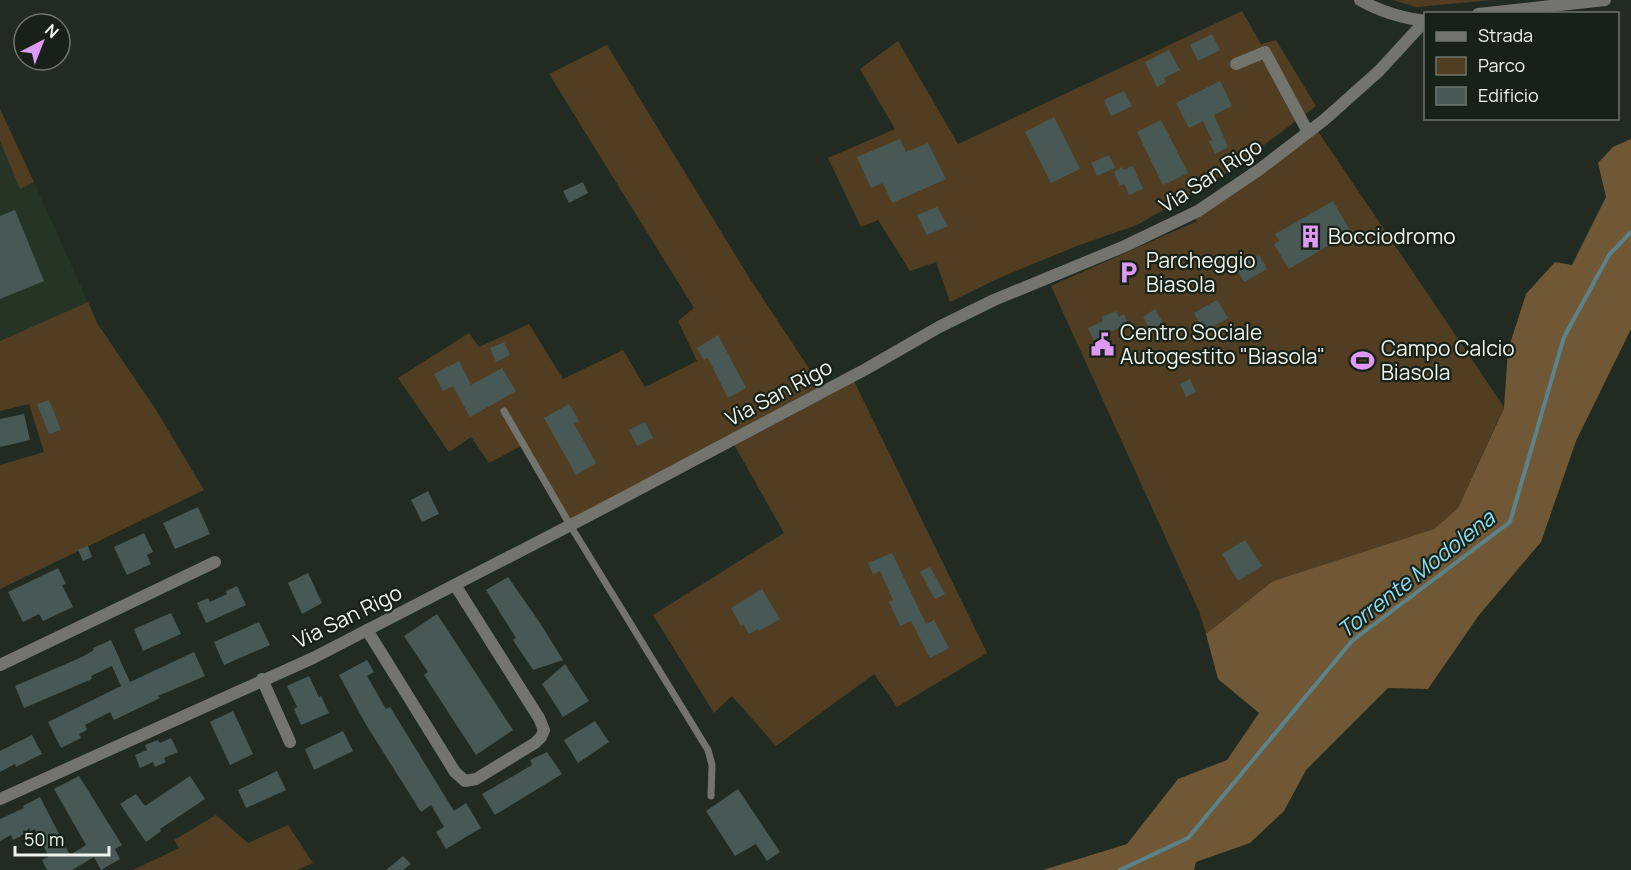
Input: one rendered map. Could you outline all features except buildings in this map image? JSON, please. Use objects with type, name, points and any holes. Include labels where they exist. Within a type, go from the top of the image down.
[{"type":"street","points":[[1360,0],[1380,11],[1424,21]]},
{"type":"street","points":[[1496,12],[1605,0]]},
{"type":"street","name":"Via San Rigo","points":[[0,799],[262,679],[313,658],[866,369],[939,327],[994,300],[1134,242],[1198,211],[1260,169],[1308,132],[1379,71],[1424,22]]},
{"type":"street","points":[[1236,64],[1266,52],[1308,132]]},
{"type":"street","points":[[0,665],[215,561]]},
{"type":"street","points":[[367,630],[455,772],[465,781],[476,779],[535,743],[544,730],[539,718],[455,585]]},
{"type":"street","points":[[262,679],[290,741]]},
{"type":"lane","points":[[504,411],[570,525],[708,750],[712,765],[711,796]]},
{"type":"shaded area","points":[[1631,139],[1631,329],[1576,441],[1541,542],[1479,615],[1428,689],[1388,688],[1306,770],[1284,811],[1250,843],[1196,862],[1194,870],[1043,870],[1127,844],[1178,779],[1227,760],[1259,713],[1218,679],[1206,634],[1273,581],[1434,529],[1458,508],[1504,408],[1508,350],[1526,294],[1555,262],[1572,265],[1606,197],[1598,163],[1613,147]]},
{"type":"shaded area","points":[[0,141],[20,188],[34,182],[88,302],[0,341]]},
{"type":"green space","points":[[1393,0],[1494,0],[1416,7]]},
{"type":"green space","points":[[1242,11],[1261,44],[1276,40],[1316,106],[1224,175],[1137,225],[1077,246],[999,278],[950,302],[936,262],[910,271],[878,220],[861,227],[828,158],[895,129],[860,69],[898,41],[958,144]]},
{"type":"green space","points":[[607,45],[750,279],[824,391],[852,377],[987,653],[897,707],[874,674],[776,746],[732,696],[714,713],[653,615],[784,533],[732,441],[570,525],[523,445],[489,463],[471,437],[449,452],[398,378],[469,333],[479,347],[529,324],[563,379],[623,350],[645,387],[697,361],[678,321],[694,308],[549,74]]},
{"type":"green space","points":[[0,109],[34,182],[20,189],[0,141]]},
{"type":"green space","points":[[1315,127],[1504,407],[1458,508],[1434,529],[1273,581],[1206,634],[1199,611],[1051,286],[1197,221],[1193,214]]},
{"type":"green space","points":[[88,302],[97,323],[156,410],[204,490],[0,589],[0,465],[44,452],[29,404],[0,411],[0,341]]},
{"type":"green space","points":[[216,815],[248,843],[288,825],[313,863],[297,870],[133,870],[179,848],[174,840]]},
{"type":"waterway","name":"Torrente Modolena","points":[[1120,870],[1188,838],[1352,641],[1510,522],[1564,337],[1609,255],[1631,232]]},
{"type":"place","name":"Bocciodromo","points":[[1310,237]]},
{"type":"place","name":"Parcheggio Biasola","points":[[1128,273]]},
{"type":"place","name":"Centro Sociale Autogestito \"Biasola\"","points":[[1102,345]]},
{"type":"place","name":"Campo Calcio Biasola","points":[[1363,361]]}]
